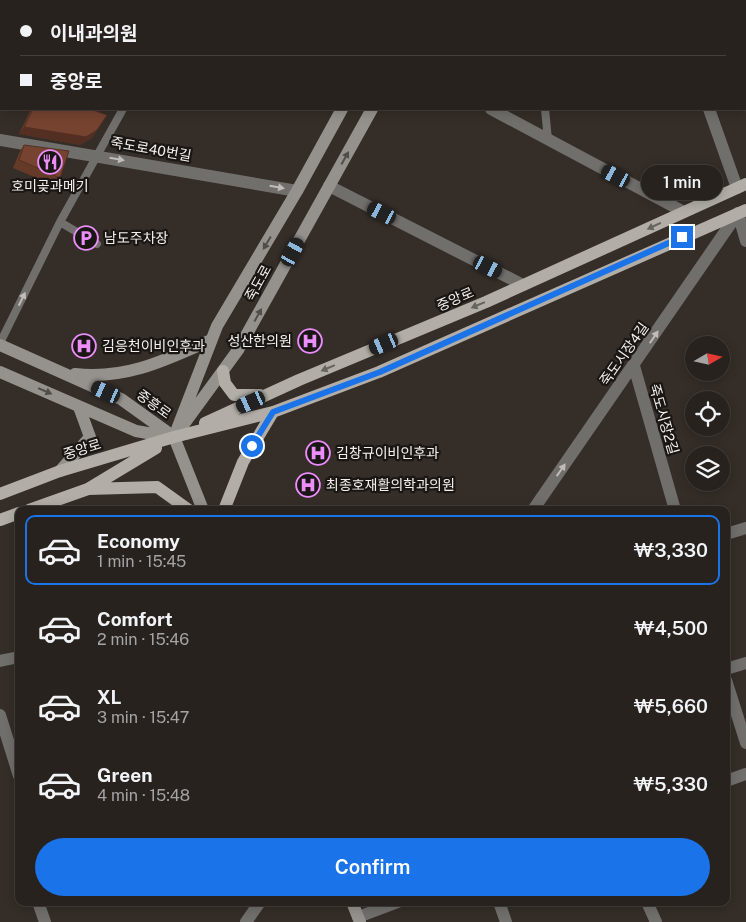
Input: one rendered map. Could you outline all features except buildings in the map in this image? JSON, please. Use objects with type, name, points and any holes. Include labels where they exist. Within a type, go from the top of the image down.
[{"type":"main road","name":"죽도로","points":[[174,437],[211,340],[341,110]]},
{"type":"main road","name":"죽도로","points":[[174,437],[238,350],[371,110]]},
{"type":"main road","name":"중앙로","points":[[40,506],[88,489],[174,437],[266,395],[523,286],[741,186]]},
{"type":"main road","name":"중앙로","points":[[0,494],[60,471],[174,437],[273,412],[380,372],[742,211]]},
{"type":"main road","points":[[63,373],[99,377],[134,371],[211,340]]},
{"type":"main road","name":"중흥로","points":[[0,344],[121,399],[174,437]]},
{"type":"main road","points":[[223,371],[225,383],[234,395],[266,395]]},
{"type":"main road","name":"중흥로","points":[[0,372],[136,431],[174,437]]},
{"type":"main road","points":[[60,471],[90,437],[79,407]]},
{"type":"main road","points":[[226,506],[243,462],[273,412]]},
{"type":"main road","points":[[174,437],[201,506]]},
{"type":"main road","points":[[88,489],[157,487],[184,506]]},
{"type":"main road","points":[[0,520],[15,514]]},
{"type":"main road","points":[[354,906],[359,920]]},
{"type":"street","points":[[493,110],[684,212]]},
{"type":"street","points":[[709,110],[741,186]]},
{"type":"street","name":"죽도로40번길","points":[[0,140],[98,155],[297,191]]},
{"type":"street","points":[[329,186],[523,286]]},
{"type":"street","points":[[742,211],[746,241]]},
{"type":"street","name":"죽도시장4길","points":[[536,506],[742,211]]},
{"type":"street","name":"죽도시장2길","points":[[634,366],[673,506]]},
{"type":"street","points":[[730,533],[746,528]]},
{"type":"street","points":[[0,661],[15,658]]},
{"type":"street","points":[[730,668],[746,663]]},
{"type":"street","points":[[730,693],[746,743]]},
{"type":"street","points":[[0,715],[15,763]]},
{"type":"street","points":[[730,780],[746,774]]},
{"type":"street","points":[[39,906],[45,922]]},
{"type":"street","points":[[246,922],[257,906]]},
{"type":"street","points":[[359,920],[389,906]]},
{"type":"street","points":[[500,906],[506,922]]},
{"type":"street","points":[[649,906],[656,922]]},
{"type":"lane","points":[[0,344],[60,222],[122,110]]},
{"type":"lane","points":[[545,110],[548,140]]},
{"type":"lane","points":[[60,222],[97,244]]},
{"type":"place","name":"호미곶과메기","points":[[50,162]]},
{"type":"place","name":"남도주차장","points":[[86,238]]},
{"type":"place","name":"성산한의원","points":[[310,341]]},
{"type":"place","name":"김응천이비인후과","points":[[84,346]]},
{"type":"place","name":"김창규이비인후과","points":[[318,453]]},
{"type":"place","name":"최종호재활의학과의원","points":[[308,485]]},
{"type":"route","points":[[252,446],[273,412],[380,372],[682,237]]}]
